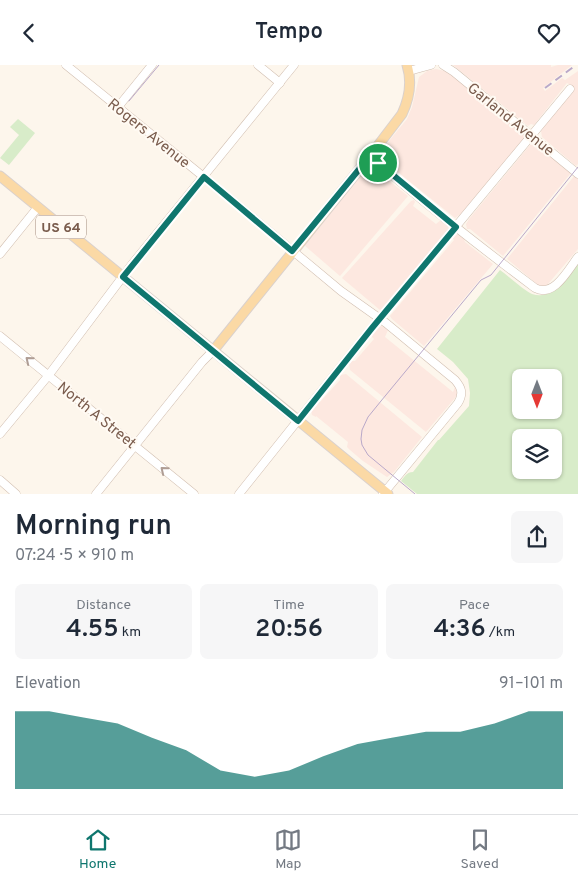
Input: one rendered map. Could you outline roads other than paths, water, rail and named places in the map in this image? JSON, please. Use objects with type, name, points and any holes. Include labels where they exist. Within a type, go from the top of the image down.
[{"type":"main road","points":[[213,351],[402,114],[410,84],[408,68]]},
{"type":"main road","name":"US 64","points":[[0,176],[385,493]]},
{"type":"street","name":"Rogers Avenue","points":[[66,65],[341,291],[380,319],[459,385],[462,392],[458,403],[385,493]]},
{"type":"street","points":[[118,107],[152,65]]},
{"type":"street","points":[[258,65],[280,83]]},
{"type":"street","points":[[0,434],[48,376],[123,277],[294,65]]},
{"type":"street","points":[[408,68],[431,65]]},
{"type":"street","name":"Garland Avenue","points":[[443,65],[578,174]]},
{"type":"street","points":[[239,494],[380,319],[570,89]]},
{"type":"street","points":[[370,156],[456,227],[540,291],[551,289],[556,285],[578,257]]},
{"type":"street","points":[[0,253],[38,207]]},
{"type":"street","name":"North A Street","points":[[0,336],[194,494]]},
{"type":"street","points":[[96,494],[202,362],[213,351]]},
{"type":"street","points":[[0,481],[16,494]]},
{"type":"tram line","points":[[129,101],[159,65]]},
{"type":"tram line","points":[[415,494],[368,455],[361,439],[362,430],[368,417],[481,280],[491,275],[578,167]]},
{"type":"railway","points":[[545,88],[576,65]]}]
